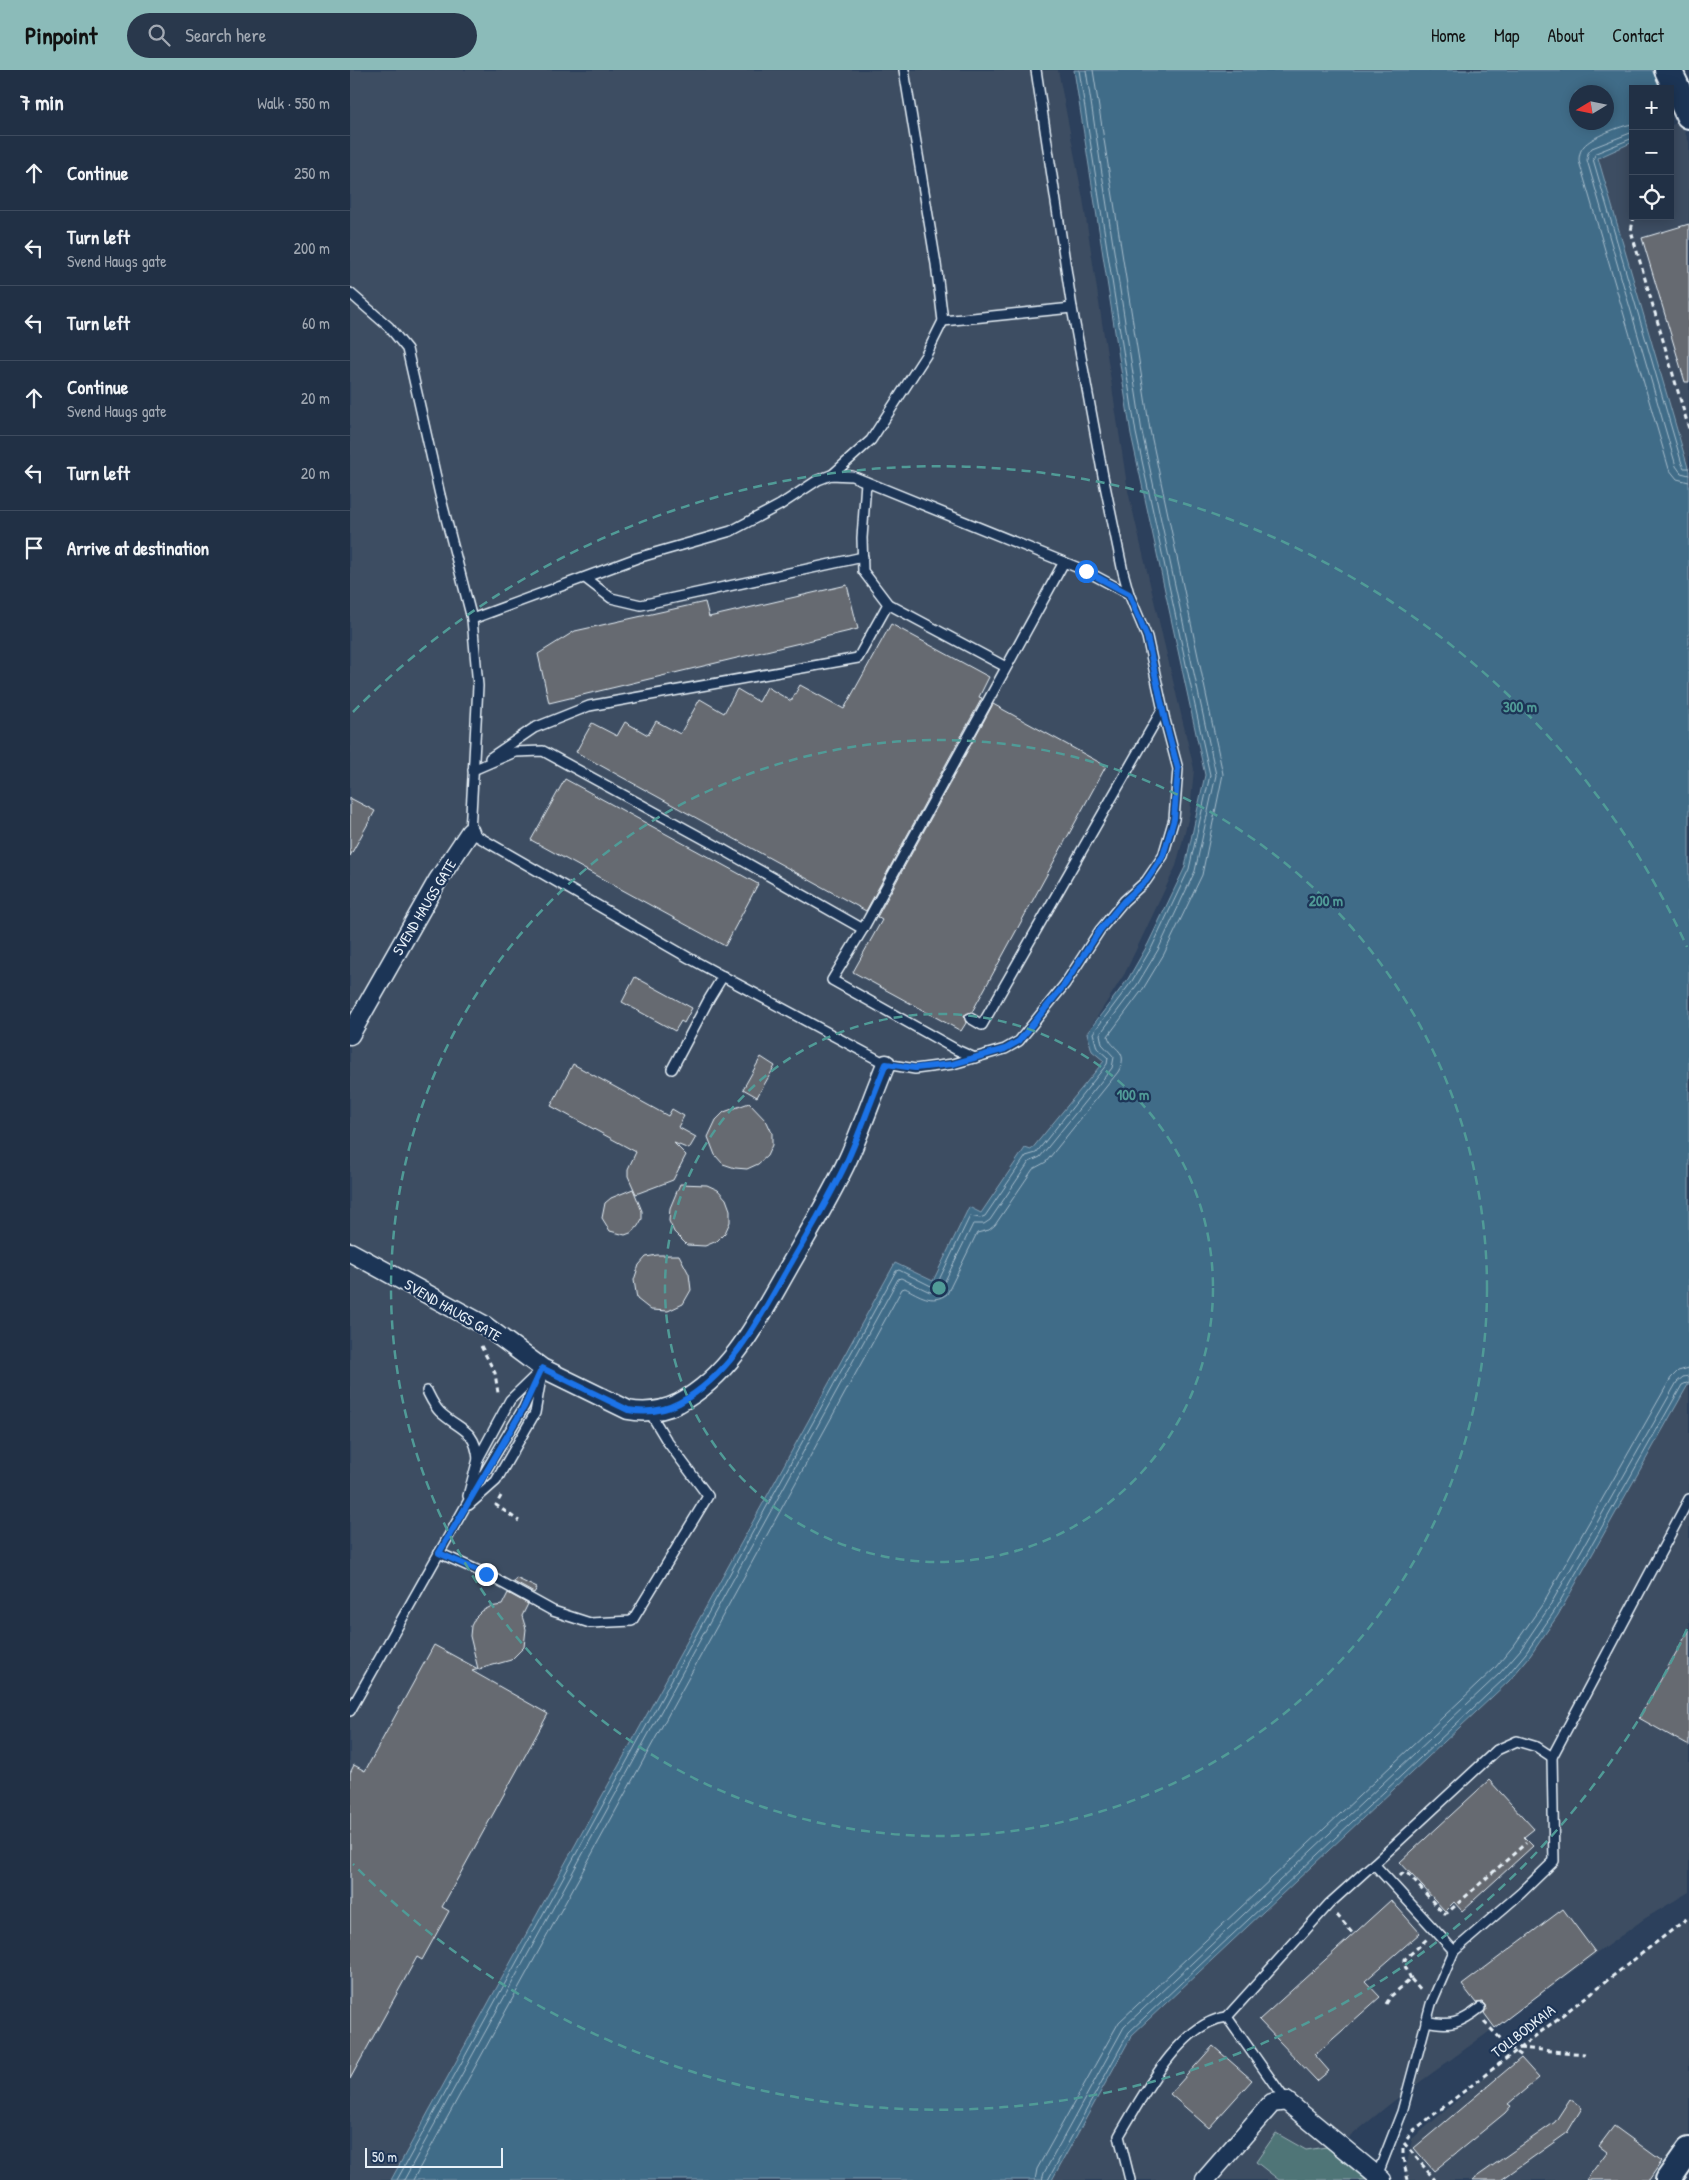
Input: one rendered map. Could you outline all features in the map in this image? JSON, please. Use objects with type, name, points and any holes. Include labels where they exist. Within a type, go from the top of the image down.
[{"type":"main road","points":[[1668,70],[1689,115]]},
{"type":"main road","points":[[1668,2180],[1688,2154]]},
{"type":"street","name":"SVEND HAUGS GATE","points":[[350,1034],[438,880],[470,832]]},
{"type":"street","name":"SVEND HAUGS GATE","points":[[350,1252],[484,1326],[542,1368],[628,1410],[650,1411],[662,1409],[678,1403],[697,1391],[741,1348],[813,1225],[848,1160],[886,1064]]},
{"type":"street","points":[[1205,2180],[1272,2103],[1286,2101],[1380,2178]]},
{"type":"lane","points":[[472,618],[637,558],[731,531],[780,506],[818,480],[831,475],[871,440],[926,355],[943,321],[936,264],[904,70]]},
{"type":"lane","points":[[350,293],[389,327],[407,348],[440,495],[472,618],[478,686],[470,832],[689,958],[886,1064],[915,1068],[953,1064],[1005,1049],[1019,1041],[1065,984],[1100,930],[1124,901],[1146,881],[1163,856],[1174,819],[1178,769],[1162,710],[1147,637],[1129,594],[1103,476],[1072,308],[1036,70]]},
{"type":"lane","points":[[943,321],[1072,308]]},
{"type":"lane","points":[[831,475],[852,476],[1086,571],[1129,594]]},
{"type":"lane","points":[[866,482],[862,538],[863,571],[888,604],[1006,667]]},
{"type":"lane","points":[[585,578],[611,598],[641,605],[863,558]]},
{"type":"lane","points":[[975,1058],[957,1050],[832,980],[863,929],[1064,562]]},
{"type":"lane","points":[[474,770],[534,728],[589,706],[858,658],[888,604]]},
{"type":"lane","points":[[970,1018],[982,1025],[1162,710]]},
{"type":"lane","points":[[474,770],[515,752],[543,751],[716,845],[863,929]]},
{"type":"lane","points":[[672,1069],[708,999],[723,976]]},
{"type":"lane","points":[[464,1510],[478,1459],[510,1400],[542,1368]]},
{"type":"lane","points":[[350,1711],[482,1477],[521,1412],[542,1368]]},
{"type":"lane","points":[[464,1510],[496,1481],[535,1413],[542,1368]]},
{"type":"lane","points":[[427,1391],[441,1412],[468,1431],[477,1449],[482,1477]]},
{"type":"lane","points":[[439,1553],[486,1574],[553,1610],[590,1624],[632,1621],[708,1496],[667,1441],[650,1411]]},
{"type":"lane","points":[[1380,2178],[1402,2112],[1431,2003],[1454,1951],[1521,1893],[1554,1861],[1552,1757],[1689,1499]]},
{"type":"lane","points":[[1130,2180],[1119,2136],[1153,2078],[1192,2031],[1217,2018],[1227,2017],[1329,1904],[1497,1750],[1517,1741],[1537,1747],[1552,1757]]},
{"type":"lane","points":[[1374,1864],[1454,1951]]},
{"type":"lane","points":[[1426,2021],[1445,2026],[1470,2016],[1480,2008]]},
{"type":"lane","points":[[1227,2017],[1286,2101]]},
{"type":"path","points":[[1633,220],[1631,231],[1689,429]]},
{"type":"path","points":[[1392,1883],[1404,1872],[1408,1874],[1443,1913],[1447,1913],[1526,1843]]},
{"type":"path","points":[[1329,1904],[1353,1934]]},
{"type":"path","name":"TOLLBODKAIA","points":[[1404,2142],[1414,2130],[1689,1917]]},
{"type":"path","points":[[1386,2004],[1391,1996],[1411,1979],[1405,1966],[1406,1959],[1436,1931]]},
{"type":"path","points":[[1470,2016],[1486,2023],[1507,2045],[1522,2056]]},
{"type":"path","points":[[1519,2048],[1585,2054]]},
{"type":"path","points":[[1404,2142],[1435,2180]]},
{"type":"path","points":[[1404,2142],[1403,2158],[1408,2180]]},
{"type":"path","points":[[1420,2163],[1424,2159]]},
{"type":"shaded area","points":[[350,70],[1058,70],[1083,199],[1128,491],[1194,769],[1190,812],[1176,866],[1125,973],[1087,1033],[1092,1051],[1104,1061],[1031,1150],[1025,1148],[981,1213],[969,1207],[933,1281],[895,1263],[391,2180],[350,2180]]},
{"type":"shaded area","points":[[1680,121],[1689,142],[1689,471],[1598,158],[1629,144],[1629,220],[1674,220],[1674,124]]},
{"type":"shaded area","points":[[1689,1383],[1689,1892],[1644,1919],[1391,2103],[1340,2145],[1306,2150],[1256,2162],[1279,2180],[1052,2180],[1132,2035],[1509,1681],[1558,1615]]},
{"type":"shaded area","points":[[1689,1917],[1689,2150],[1666,2180],[1404,2180],[1412,2139],[1522,2045]]},
{"type":"green space","points":[[1276,2133],[1306,2150],[1340,2145],[1382,2180],[1279,2180],[1256,2162]]},
{"type":"water","points":[[1074,70],[1652,70],[1659,85],[1629,85],[1629,144],[1598,158],[1689,471],[1689,1383],[1558,1615],[1530,1656],[1509,1681],[1132,2035],[1052,2180],[391,2180],[895,1263],[933,1281],[969,1207],[981,1213],[1025,1148],[1031,1150],[1104,1061],[1092,1051],[1087,1033],[1128,979],[1148,944],[1185,867],[1205,775],[1131,434]]},
{"type":"building","points":[[1689,224],[1689,382],[1685,382],[1642,238]]},
{"type":"building","points":[[847,585],[858,629],[549,703],[538,654],[575,631],[705,602],[709,617]]},
{"type":"building","points":[[891,624],[989,677],[979,697],[982,698],[866,911],[576,752],[592,723],[617,736],[625,722],[648,735],[656,721],[680,734],[700,699],[724,713],[737,689],[759,702],[767,687],[791,701],[800,685],[844,709]]},
{"type":"building","points":[[993,704],[1106,766],[972,1012],[964,1015],[966,1023],[961,1031],[853,972],[882,920],[877,917]]},
{"type":"building","points":[[565,779],[758,884],[725,946],[531,840]]},
{"type":"building","points":[[350,798],[375,811],[350,856]]},
{"type":"building","points":[[635,977],[692,1008],[684,1023],[681,1021],[675,1031],[622,1002]]},
{"type":"building","points":[[761,1057],[775,1066],[757,1097],[743,1089]]},
{"type":"building","points":[[573,1064],[668,1116],[672,1109],[684,1116],[678,1127],[696,1137],[689,1149],[674,1143],[686,1155],[673,1180],[636,1194],[628,1176],[628,1169],[636,1152],[551,1106]]},
{"type":"building","points":[[749,1103],[767,1122],[772,1133],[772,1145],[767,1156],[758,1164],[747,1169],[735,1168],[723,1164],[715,1155],[708,1137],[716,1120],[724,1112]]},
{"type":"building","points":[[680,1184],[707,1185],[718,1190],[726,1199],[730,1210],[730,1222],[725,1233],[717,1241],[705,1246],[687,1245],[674,1232],[669,1221],[670,1208]]},
{"type":"building","points":[[633,1189],[642,1211],[642,1219],[633,1232],[625,1235],[610,1231],[602,1218],[605,1203],[611,1198]]},
{"type":"building","points":[[679,1255],[689,1274],[691,1290],[683,1304],[668,1311],[651,1310],[637,1299],[634,1280],[639,1265],[646,1257]]},
{"type":"building","points":[[516,1578],[537,1588],[534,1593],[514,1582]]},
{"type":"building","points":[[508,1593],[528,1604],[522,1616],[526,1629],[524,1647],[511,1660],[472,1671],[548,1714],[442,1907],[449,1911],[422,1960],[417,1957],[350,2079],[350,1773],[354,1765],[365,1771],[434,1645],[478,1669],[470,1636],[471,1626],[475,1618],[482,1611],[490,1607],[502,1605]]},
{"type":"building","points":[[1689,1630],[1689,1746],[1639,1718]]},
{"type":"building","points":[[1489,1780],[1534,1829],[1524,1837],[1533,1846],[1462,1911],[1454,1902],[1445,1911],[1400,1862]]},
{"type":"building","points":[[1391,1900],[1420,1933],[1365,1981],[1380,1997],[1315,2055],[1329,2071],[1317,2081],[1259,2020]]},
{"type":"building","points":[[1563,1909],[1595,1952],[1495,2028],[1484,2013],[1486,2010],[1485,2005],[1482,2002],[1476,2003],[1462,1985]]},
{"type":"building","points":[[1213,2046],[1252,2080],[1209,2128],[1170,2094]]},
{"type":"building","points":[[1521,2058],[1539,2078],[1508,2104],[1511,2106],[1505,2113],[1434,2171],[1414,2148]]},
{"type":"building","points":[[1570,2099],[1582,2108],[1567,2133],[1501,2180],[1472,2180],[1555,2122]]},
{"type":"building","points":[[1614,2126],[1662,2161],[1649,2180],[1586,2180],[1607,2152],[1599,2146]]},
{"type":"route","points":[[486,1574],[439,1553],[504,1438],[518,1418],[542,1368],[628,1410],[638,1412],[662,1409],[678,1403],[697,1391],[741,1348],[762,1314],[848,1160],[886,1064],[915,1068],[953,1064],[1005,1049],[1019,1041],[1065,984],[1100,930],[1124,901],[1146,881],[1163,856],[1174,819],[1178,769],[1147,637],[1129,594],[1086,571]]}]
